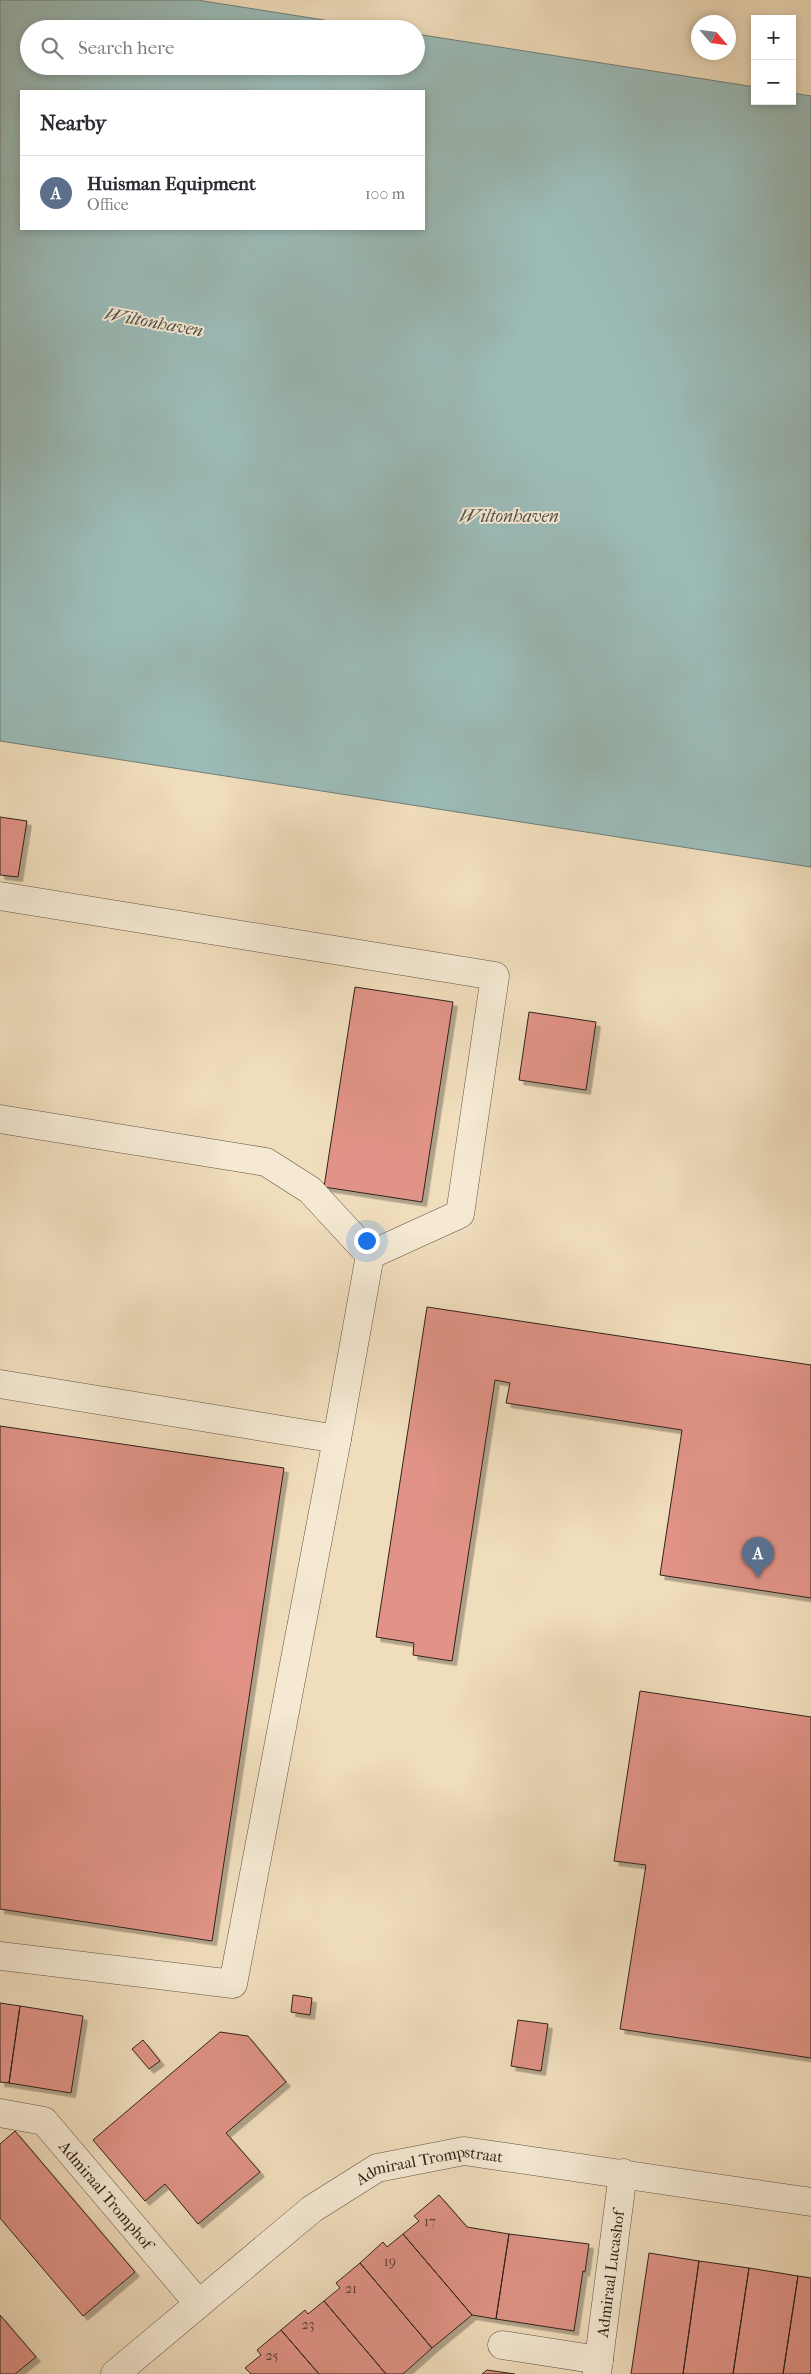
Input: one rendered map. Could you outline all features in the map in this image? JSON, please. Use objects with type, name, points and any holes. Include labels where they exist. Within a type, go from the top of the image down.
[{"type":"street","points":[[0,896],[495,976],[460,1214],[370,1255]]},
{"type":"street","points":[[0,1119],[266,1162],[310,1190],[370,1255]]},
{"type":"street","points":[[0,1956],[233,1984],[337,1439],[370,1255]]},
{"type":"street","points":[[0,1384],[337,1439]]},
{"type":"street","name":"Admiraal Tromphof","points":[[0,2113],[44,2121],[198,2304]]},
{"type":"street","name":"Admiraal Trompstraat","points":[[115,2374],[312,2209],[377,2168],[464,2151],[811,2202]]},
{"type":"street","name":"Admiraal Lucashof","points":[[598,2367],[624,2173]]},
{"type":"street","points":[[502,2345],[598,2367]]},
{"type":"water","name":"Wiltonhaven","points":[[0,0],[197,0],[324,20],[20,20],[20,75],[425,75],[425,35],[751,86],[751,105],[796,105],[796,94],[811,96],[811,867],[0,741]]},
{"type":"building","points":[[0,817],[27,821],[18,877],[0,875]]},
{"type":"building","points":[[355,987],[453,1002],[422,1202],[324,1187]]},
{"type":"building","points":[[529,1012],[596,1022],[586,1090],[519,1080]]},
{"type":"building","points":[[427,1307],[811,1365],[811,1598],[660,1575],[682,1430],[506,1403],[510,1383],[495,1380],[452,1661],[413,1655],[414,1643],[376,1637]]},
{"type":"building","points":[[0,1426],[284,1468],[212,1941],[0,1909]]},
{"type":"building","points":[[640,1691],[811,1717],[811,2058],[620,2029],[646,1865],[614,1861]]},
{"type":"building","points":[[293,1995],[312,1998],[310,2015],[291,2012]]},
{"type":"building","points":[[0,2003],[20,2006],[9,2083],[0,2082]]},
{"type":"building","points":[[20,2006],[83,2016],[71,2093],[9,2083]]},
{"type":"building","points":[[518,2020],[548,2024],[541,2071],[511,2066]]},
{"type":"building","points":[[220,2032],[248,2036],[286,2082],[226,2133],[260,2172],[198,2224],[165,2184],[145,2201],[93,2140]]},
{"type":"building","points":[[143,2040],[160,2061],[149,2069],[132,2049]]},
{"type":"building","points":[[15,2131],[135,2272],[83,2316],[0,2218],[0,2144]]},
{"type":"building","points":[[439,2195],[467,2227],[509,2234],[496,2319],[472,2315],[403,2234],[419,2221],[414,2216]]},
{"type":"building","points":[[403,2234],[472,2315],[432,2348],[360,2263],[383,2242],[387,2247]]},
{"type":"building","points":[[509,2234],[589,2244],[574,2331],[496,2319]]},
{"type":"building","points":[[649,2253],[699,2261],[683,2374],[631,2374]]},
{"type":"building","points":[[699,2261],[749,2268],[733,2374],[683,2374]]},
{"type":"building","points":[[360,2263],[432,2348],[403,2374],[386,2374],[324,2301],[340,2288],[336,2283]]},
{"type":"building","points":[[749,2268],[798,2276],[783,2374],[733,2374]]},
{"type":"building","points":[[798,2276],[811,2278],[811,2374],[783,2374]]},
{"type":"building","points":[[324,2301],[386,2374],[319,2374],[281,2330],[305,2310],[308,2314]]},
{"type":"building","points":[[0,2315],[36,2357],[15,2374],[0,2374]]},
{"type":"building","points":[[281,2330],[319,2374],[251,2374],[245,2368],[261,2355],[257,2350]]},
{"type":"building","points":[[487,2370],[515,2374],[482,2374]]},
{"type":"place","name":"Huisman Equipment","points":[[758,1578]]}]
